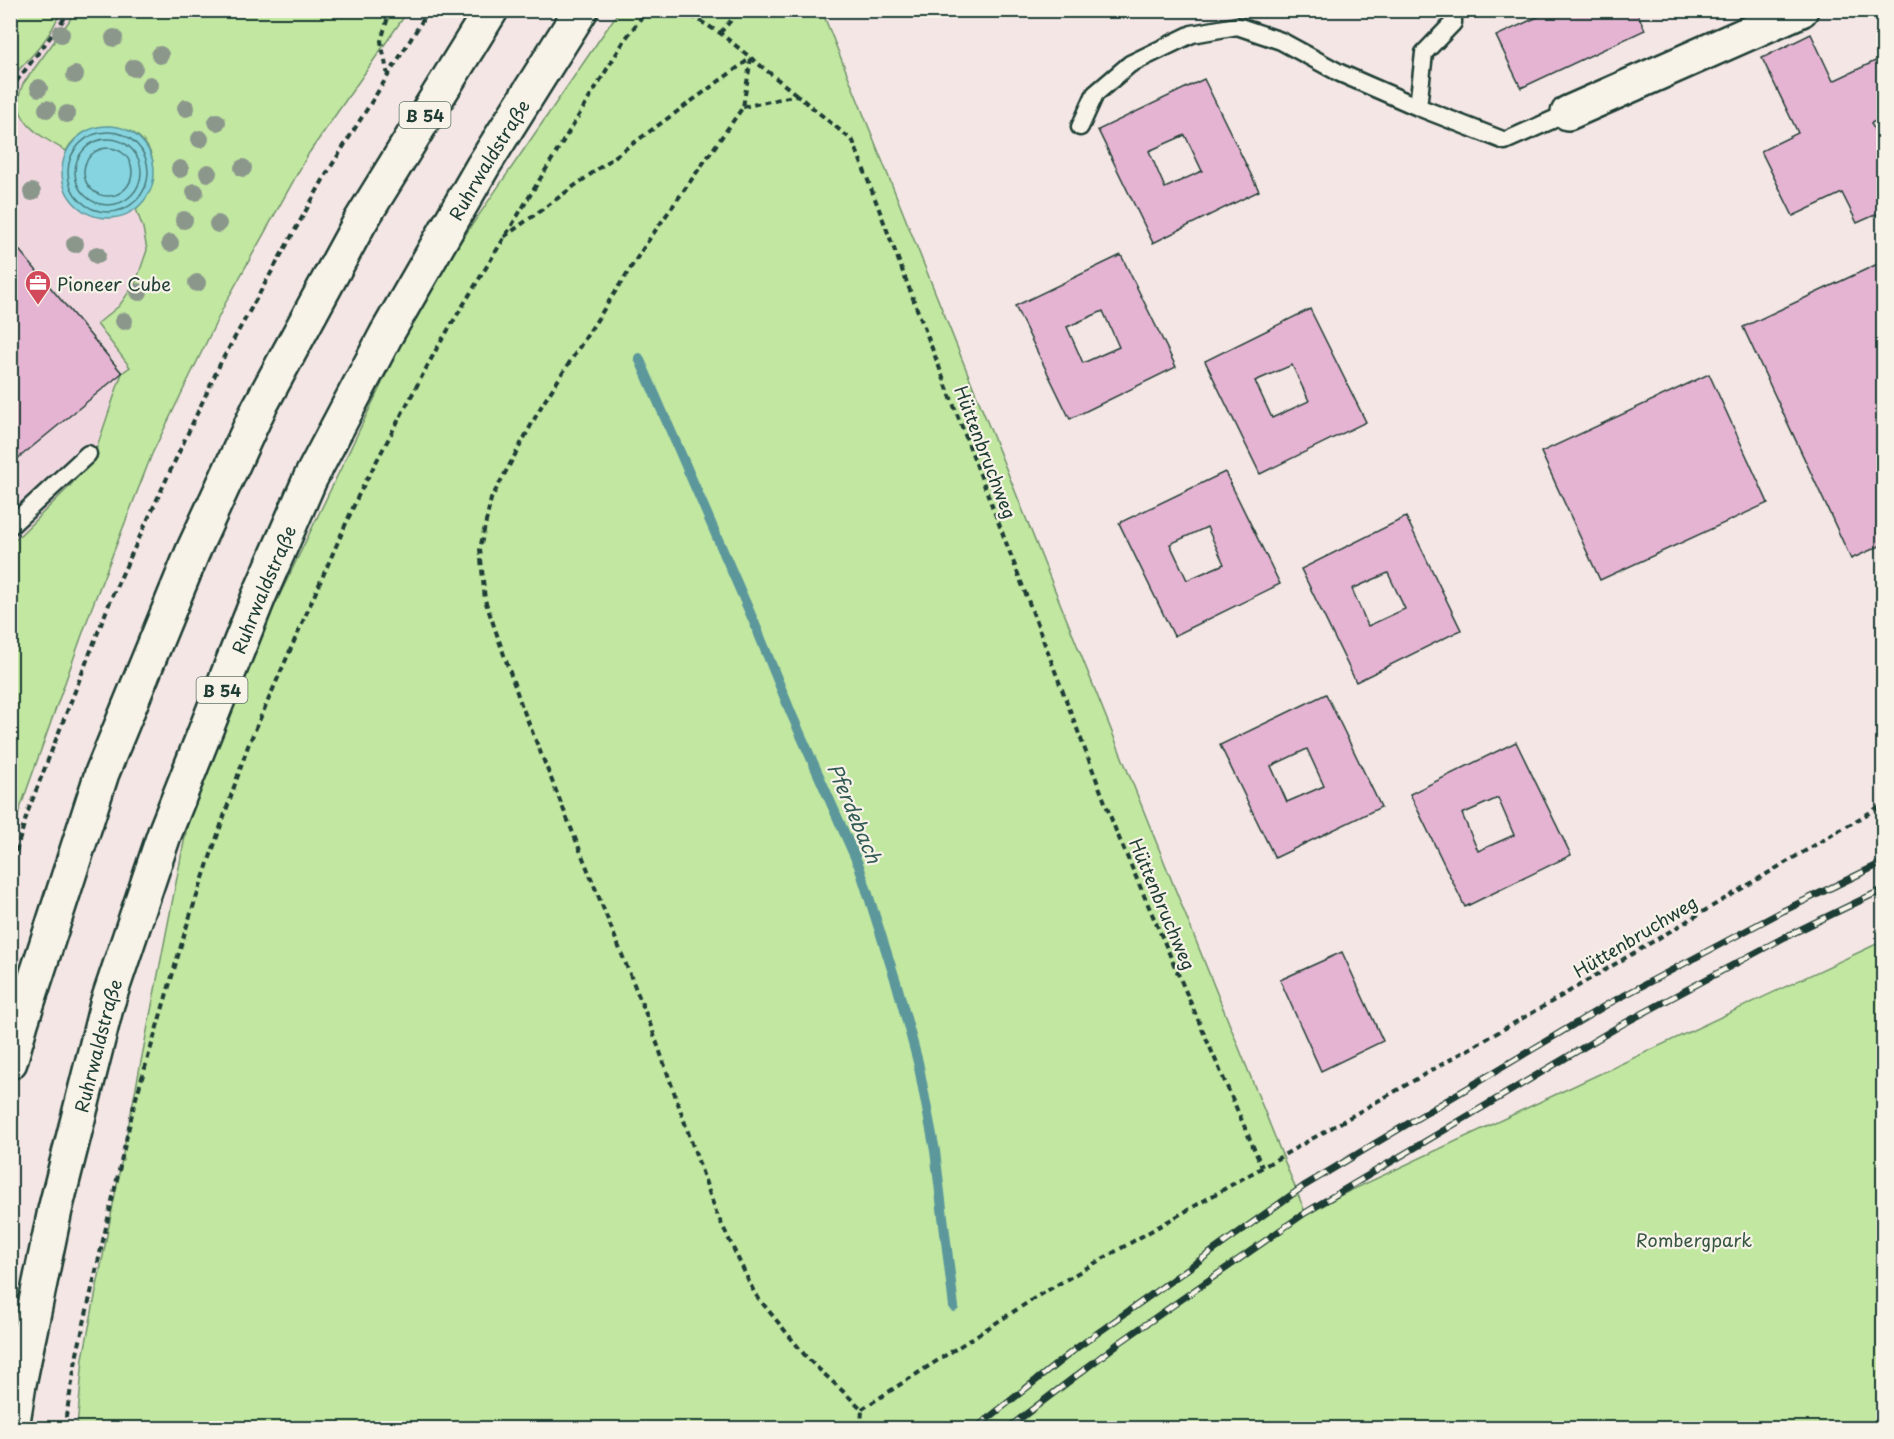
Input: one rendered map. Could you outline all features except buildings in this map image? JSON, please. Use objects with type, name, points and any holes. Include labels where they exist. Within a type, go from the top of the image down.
[{"type":"main road","name":"B 54","points":[[10,1062],[102,773],[198,541],[259,408],[360,222],[491,10]]},
{"type":"main road","name":"Ruhrwaldstraße","points":[[12,1428],[55,1210],[107,1004],[164,835],[259,596],[310,479],[386,334],[466,196],[581,10]]},
{"type":"main road","points":[[1568,113],[1801,10]]},
{"type":"lane","points":[[1418,107],[1424,53],[1453,23],[1452,10]]},
{"type":"lane","points":[[1080,127],[1095,94],[1130,64],[1192,34],[1237,26],[1281,41],[1340,73],[1505,141],[1568,113]]},
{"type":"lane","points":[[10,526],[88,454]]},
{"type":"path","points":[[10,90],[64,19],[66,10]]},
{"type":"path","points":[[388,76],[381,41],[390,10]]},
{"type":"path","points":[[10,872],[28,811],[113,594],[221,362],[327,173],[429,10]]},
{"type":"path","points":[[64,1428],[77,1354],[134,1106],[188,922],[248,746],[359,494],[436,348],[626,38],[647,10]]},
{"type":"path","name":"Hüttenbruchweg","points":[[682,10],[720,33],[853,141],[1116,831],[1262,1167],[1558,998],[1884,804]]},
{"type":"path","points":[[720,33],[740,10]]},
{"type":"path","points":[[502,238],[751,58]]},
{"type":"path","points":[[751,58],[743,107],[648,241],[542,405],[491,499],[480,549],[485,600],[521,704],[652,1029],[716,1212],[755,1294],[808,1359],[862,1409]]},
{"type":"path","points":[[743,107],[797,94]]},
{"type":"path","points":[[862,1409],[1041,1294],[1262,1167]]},
{"type":"path","points":[[861,1428],[862,1409]]},
{"type":"shaded area","points":[[11,11],[196,11],[309,153],[226,302],[152,454],[92,607],[11,834]]},
{"type":"green space","points":[[11,10],[60,11],[46,38],[11,78]]},
{"type":"green space","points":[[72,11],[408,11],[309,153],[226,302],[152,454],[92,607],[11,834],[11,544],[70,486],[94,456],[122,373],[130,367],[97,324],[119,306],[136,282],[147,250],[143,228],[136,209],[145,195],[153,162],[148,148],[139,137],[127,130],[100,127],[87,131],[75,139],[66,151],[29,125],[19,107],[19,96],[23,84],[70,20]]},
{"type":"green space","name":"Rombergpark","points":[[619,11],[822,11],[1305,1212],[1883,941],[1883,1428],[77,1428],[83,1358],[200,760],[426,292]]},
{"type":"water","points":[[108,126],[126,129],[141,139],[151,154],[154,172],[151,190],[141,205],[126,215],[108,218],[90,215],[75,205],[65,190],[62,172],[65,154],[75,139],[90,129]]},
{"type":"waterway","name":"Pferdebach","points":[[639,358],[859,866],[897,985],[918,1062],[935,1151],[954,1307]]},
{"type":"railway","points":[[976,1428],[1078,1347],[1304,1186],[1608,1004],[1783,911],[1884,862]]},
{"type":"railway","points":[[1008,1428],[1119,1343],[1305,1213],[1621,1025],[1785,937],[1884,889]]},
{"type":"place","name":"Pioneer Cube","points":[[38,306]]}]
